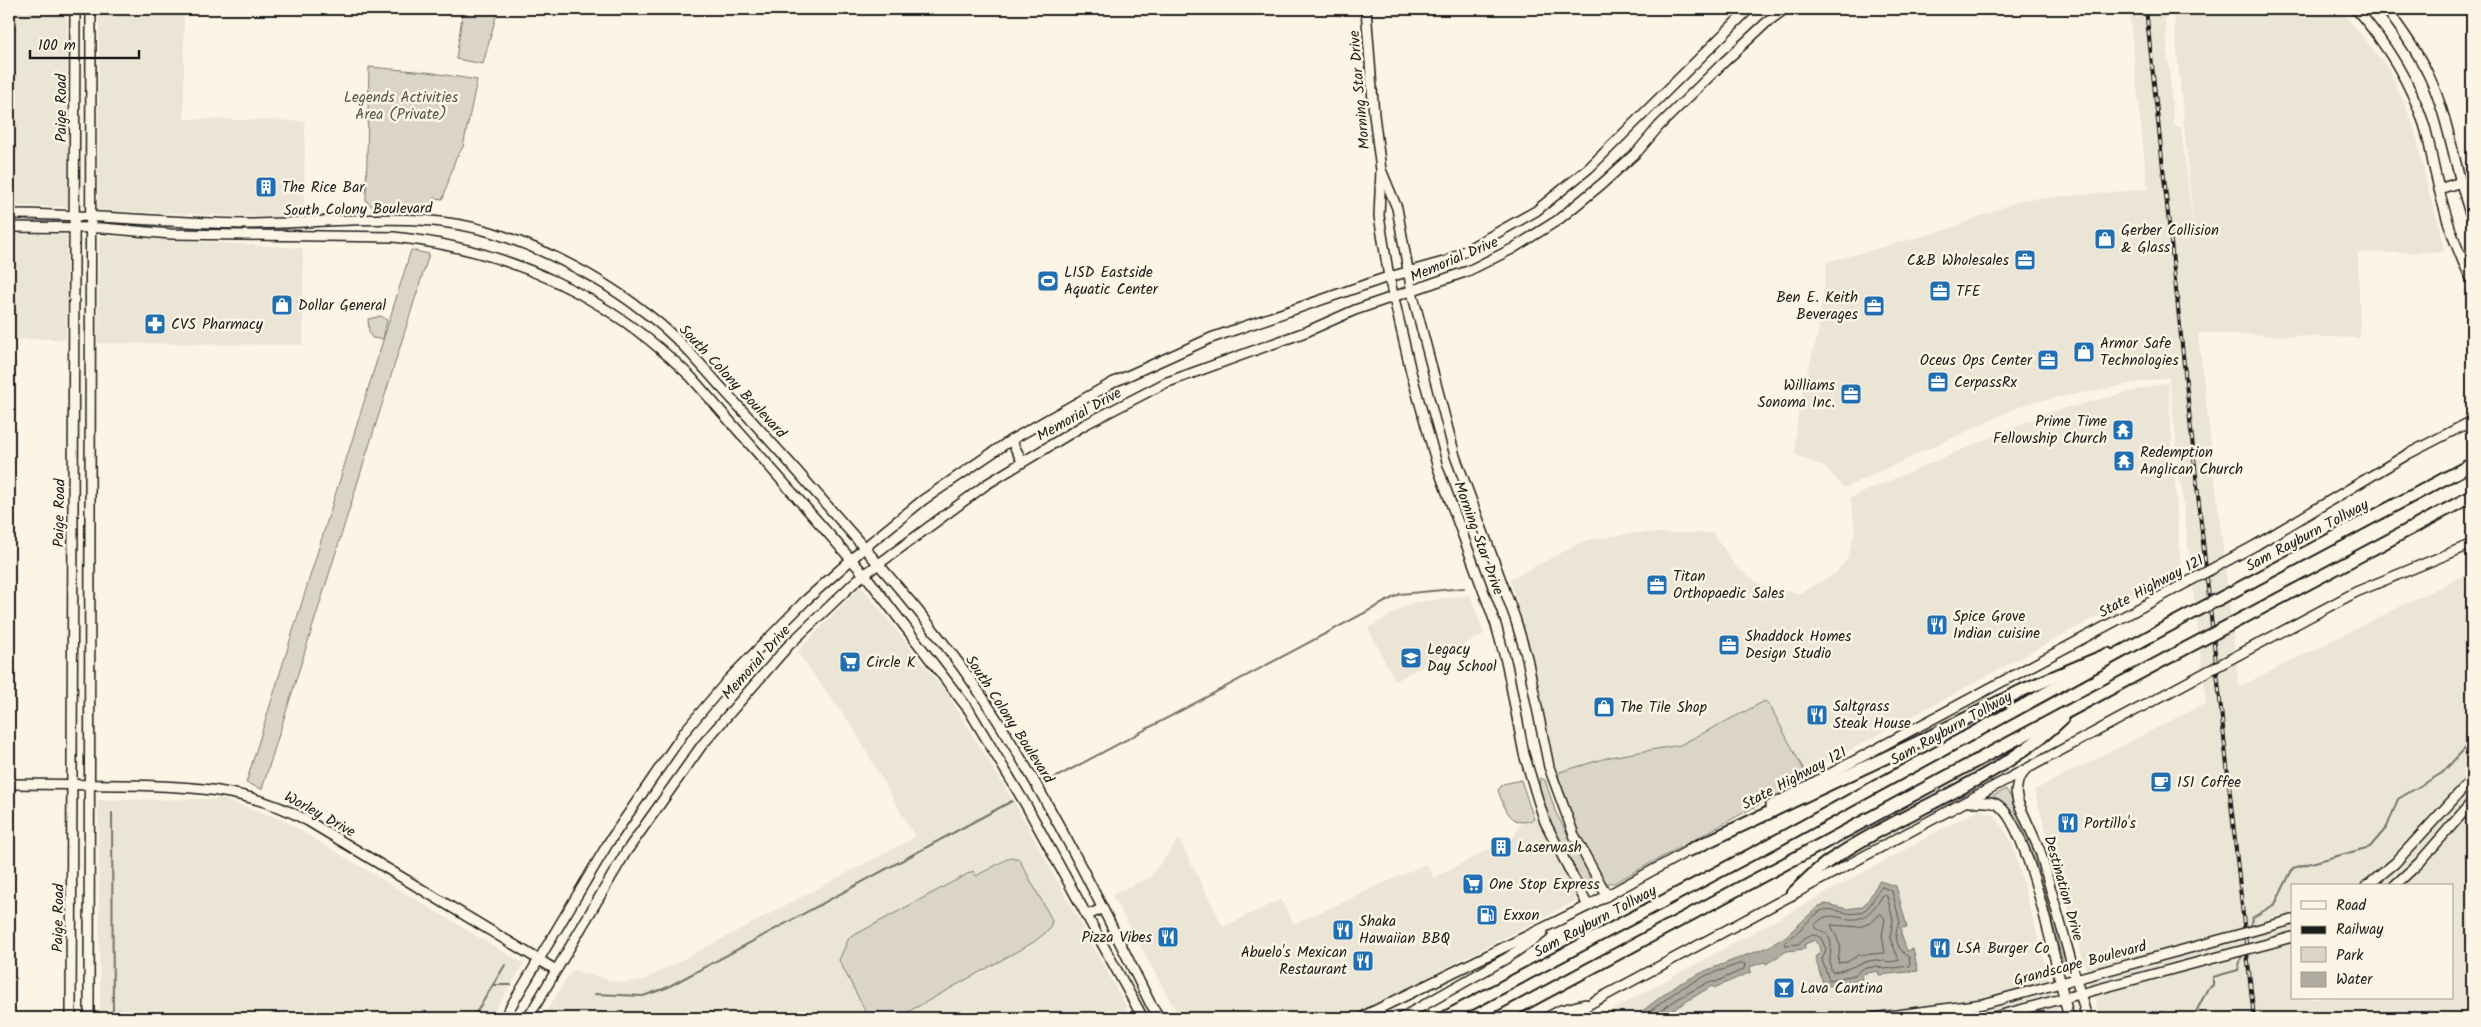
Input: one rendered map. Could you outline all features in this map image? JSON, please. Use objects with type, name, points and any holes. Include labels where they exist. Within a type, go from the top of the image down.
[{"type":"highway","name":"Sam Rayburn Tollway","points":[[1444,1018],[2472,464]]},
{"type":"highway","points":[[1498,1018],[2472,496]]},
{"type":"highway","points":[[1690,850],[1910,746],[2023,690],[2091,659],[2136,645]]},
{"type":"highway","points":[[1792,894],[1828,862],[1964,786],[2042,739],[2073,709]]},
{"type":"main road","name":"Paige Road","points":[[71,1018],[73,784],[71,629],[75,215],[74,9]]},
{"type":"main road","name":"Paige Road","points":[[89,1018],[91,9]]},
{"type":"main road","name":"Morning Star Drive","points":[[1366,9],[1380,170],[1379,216],[1393,299],[1438,468],[1496,624],[1508,665],[1524,754],[1538,800],[1553,839],[1588,906]]},
{"type":"main road","name":"Memorial Drive","points":[[504,1018],[609,842],[685,732],[741,666],[805,601],[850,559],[924,500],[1011,440],[1077,402],[1156,361],[1211,338],[1389,277],[1446,261],[1536,210],[1589,168],[1749,9]]},
{"type":"main road","name":"Memorial Drive","points":[[528,1018],[626,852],[702,745],[788,646],[834,600],[864,575],[980,489],[1022,461],[1084,425],[1165,383],[1308,331],[1356,310],[1393,299],[1468,271],[1512,249],[1565,215],[1638,151],[1659,126],[1723,63],[1784,9]]},
{"type":"main road","points":[[2356,9],[2381,41],[2404,77],[2424,124],[2448,223],[2472,280]]},
{"type":"main road","points":[[2386,9],[2419,57],[2430,78],[2450,139],[2472,219]]},
{"type":"main road","points":[[75,80],[91,80]]},
{"type":"main road","name":"Morning Star Drive","points":[[1380,170],[1397,208],[1412,292],[1455,456],[1515,618],[1527,658],[1549,767],[1574,835],[1607,896]]},
{"type":"main road","points":[[2439,189],[2461,182]]},
{"type":"main road","name":"South Colony Boulevard","points":[[9,214],[91,215],[249,224],[412,219],[450,223],[502,235],[574,265],[652,317],[676,339],[765,435],[879,564],[984,700],[1046,799],[1108,917],[1150,1003],[1160,1018]]},
{"type":"main road","points":[[177,221],[186,234]]},
{"type":"main road","points":[[248,236],[249,224]]},
{"type":"main road","name":"South Colony Boulevard","points":[[9,227],[90,228],[248,236],[394,237],[456,246],[501,258],[534,270],[575,290],[638,331],[679,366],[864,575],[969,710],[1026,805],[1142,1018]]},
{"type":"main road","points":[[74,335],[90,332]]},
{"type":"main road","name":"State Highway 121","points":[[1360,1018],[1368,1016],[1607,896],[2256,545],[2408,454],[2472,420]]},
{"type":"main road","points":[[1011,440],[1022,461]]},
{"type":"main road","points":[[1567,1018],[1792,894],[2356,592],[2472,544]]},
{"type":"main road","points":[[969,710],[984,700]]},
{"type":"main road","name":"Destination Drive","points":[[2025,769],[2018,781],[2016,792],[2040,850],[2087,1018]]},
{"type":"main road","points":[[2369,884],[2395,863],[2472,779]]},
{"type":"main road","name":"Worley Drive","points":[[9,784],[189,787],[228,791],[288,809],[539,958],[556,970]]},
{"type":"main road","name":"Destination Drive","points":[[1966,802],[1997,804],[2004,810],[2019,835],[2035,882],[2069,1018]]},
{"type":"main road","points":[[2396,884],[2419,862],[2472,802]]},
{"type":"main road","points":[[1086,916],[1103,908]]},
{"type":"main road","points":[[1092,926],[1108,917]]},
{"type":"main road","points":[[1400,1018],[1507,958],[1565,917]]},
{"type":"main road","name":"Grandscape Boulevard","points":[[1872,1018],[1983,1004],[2291,920]]},
{"type":"main road","name":"Grandscape Boulevard","points":[[1990,1018],[2064,1000],[2080,994],[2291,937]]},
{"type":"main road","points":[[1546,1018],[1561,1010],[1593,1002]]},
{"type":"shaded area","points":[[9,9],[67,9],[68,207],[9,206]]},
{"type":"shaded area","points":[[99,9],[184,9],[184,119],[305,121],[304,219],[98,210]]},
{"type":"shaded area","points":[[2129,9],[2164,9],[2174,126],[2181,127],[2195,241],[2173,9],[2340,9],[2390,70],[2414,127],[2431,201],[2441,230],[2444,252],[2358,253],[2360,338],[2198,333],[2239,687],[2472,571],[2472,1018],[2100,1018],[2034,790],[2206,703],[2169,377],[2028,403],[1844,488],[1826,468],[1796,455],[1795,442],[1799,403],[1818,333],[1827,262],[1946,230],[2021,200],[2149,189]]},
{"type":"shaded area","points":[[9,234],[67,235],[66,339],[9,339]]},
{"type":"shaded area","points":[[99,236],[303,248],[303,345],[98,343]]},
{"type":"shaded area","points":[[2168,382],[2181,571],[1608,881],[1565,800],[1549,747],[1535,666],[1510,579],[1586,540],[1635,533],[1713,533],[1737,568],[1765,587],[1800,593],[1835,574],[1848,558],[1855,529],[1850,498],[2047,413]]},
{"type":"shaded area","points":[[861,586],[948,695],[1014,802],[1126,1006],[1130,1018],[542,1018],[572,970],[622,983],[644,980],[915,837],[852,726],[797,652]]},
{"type":"shaded area","name":"Legacy Day School","points":[[1470,595],[1484,634],[1395,681],[1368,628],[1411,603]]},
{"type":"shaded area","points":[[222,799],[281,819],[524,964],[490,1018],[100,1018],[98,800]]},
{"type":"shaded area","points":[[1979,809],[1996,816],[2012,843],[2060,1018],[1597,1018]]},
{"type":"shaded area","points":[[1538,816],[1577,900],[1349,1018],[1180,1018],[1112,895],[1150,877],[1179,839],[1223,927],[1281,899],[1294,924],[1426,864],[1434,878],[1514,836],[1520,824]]},
{"type":"green space","points":[[463,9],[498,9],[483,64],[456,59]]},
{"type":"green space","name":"Legends Activities Area (Private)","points":[[369,67],[427,72],[477,80],[463,147],[455,160],[443,199],[433,198],[430,211],[406,207],[376,210],[366,201]]},
{"type":"green space","points":[[411,250],[429,254],[262,789],[246,783]]},
{"type":"green space","points":[[381,316],[387,320],[383,339],[372,338],[369,332],[368,319]]},
{"type":"green space","points":[[1765,701],[1770,706],[1808,778],[1614,883],[1605,883],[1580,838],[1557,779],[1560,772],[1610,757],[1680,745]]},
{"type":"green space","points":[[1540,778],[1545,780],[1556,813],[1589,873],[1589,885],[1581,880],[1573,870],[1558,843],[1538,790]]},
{"type":"green space","points":[[1521,780],[1534,819],[1526,822],[1520,822],[1510,815],[1503,804],[1498,790],[1503,784]]},
{"type":"green space","points":[[2006,789],[2017,808],[2012,812],[1991,797]]},
{"type":"green space","points":[[2019,812],[2033,842],[2067,961],[2063,962],[2043,886],[2031,850],[2012,816]]},
{"type":"green space","points":[[1011,857],[1019,859],[1052,920],[1050,929],[1034,942],[897,1018],[869,1018],[839,960],[849,938],[973,871],[976,876]]},
{"type":"water","points":[[1879,881],[1896,886],[1907,927],[1901,928],[1901,934],[1907,951],[1913,949],[1918,971],[1879,975],[1878,971],[1862,974],[1862,979],[1824,987],[1815,957],[1820,952],[1820,946],[1815,940],[1805,944],[1805,949],[1787,951],[1766,964],[1764,962],[1750,967],[1751,972],[1714,988],[1712,986],[1659,1018],[1633,1018],[1675,986],[1705,971],[1770,946],[1786,936],[1819,906],[1826,904],[1847,909],[1861,907],[1867,902]]},
{"type":"waterway","points":[[1047,782],[1400,594],[1464,588]]},
{"type":"waterway","points":[[2250,928],[2252,918],[2275,904],[2293,868],[2370,847],[2387,827],[2398,799],[2442,773],[2472,741]]},
{"type":"waterway","points":[[595,994],[643,996],[666,988],[1012,801]]},
{"type":"waterway","points":[[112,813],[113,1018]]},
{"type":"waterway","points":[[2193,1018],[2207,990],[2213,985],[2213,977],[2238,970],[2242,954]]},
{"type":"waterway","points":[[473,1018],[505,965]]},
{"type":"waterway","points":[[493,985],[511,985]]},
{"type":"waterway","points":[[2158,1018],[2161,1012],[2175,1018]]},
{"type":"railway","points":[[2146,9],[2254,1018]]},
{"type":"place","name":"The Rice Bar","points":[[266,187]]},
{"type":"place","name":"Gerber Collision & Glass","points":[[2105,239]]},
{"type":"place","name":"C&B Wholesales","points":[[2025,260]]},
{"type":"place","name":"LISD Eastside Aquatic Center","points":[[1048,281]]},
{"type":"place","name":"TFE","points":[[1940,291]]},
{"type":"place","name":"Dollar General","points":[[282,305]]},
{"type":"place","name":"Ben E. Keith Beverages","points":[[1874,306]]},
{"type":"place","name":"CVS Pharmacy","points":[[155,324]]},
{"type":"place","name":"Armor Safe Technologies","points":[[2084,352]]},
{"type":"place","name":"Oceus Ops Center","points":[[2048,360]]},
{"type":"place","name":"CerpassRx","points":[[1938,382]]},
{"type":"place","name":"Williams Sonoma Inc.","points":[[1851,394]]},
{"type":"place","name":"Prime Time Fellowship Church","points":[[2123,430]]},
{"type":"place","name":"Redemption Anglican Church","points":[[2124,461]]},
{"type":"place","name":"Titan Orthopaedic Sales","points":[[1657,585]]},
{"type":"place","name":"Spice Grove Indian cuisine","points":[[1937,625]]},
{"type":"place","name":"Shaddock Homes Design Studio","points":[[1729,645]]},
{"type":"place","name":"Legacy Day School","points":[[1411,658]]},
{"type":"place","name":"Circle K","points":[[850,662]]},
{"type":"place","name":"The Tile Shop","points":[[1604,707]]},
{"type":"place","name":"Saltgrass Steak House","points":[[1817,715]]},
{"type":"place","name":"151 Coffee","points":[[2161,782]]},
{"type":"place","name":"Portillo's","points":[[2068,823]]},
{"type":"place","name":"Laserwash","points":[[1501,847]]},
{"type":"place","name":"One Stop Express","points":[[1473,884]]},
{"type":"place","name":"Exxon","points":[[1487,915]]},
{"type":"place","name":"Shaka Hawaiian BBQ","points":[[1343,930]]},
{"type":"place","name":"Pizza Vibes","points":[[1168,937]]},
{"type":"place","name":"LSA Burger Co","points":[[1940,948]]},
{"type":"place","name":"Abuelo's Mexican Restaurant","points":[[1363,961]]},
{"type":"place","name":"Lava Cantina","points":[[1784,988]]}]
